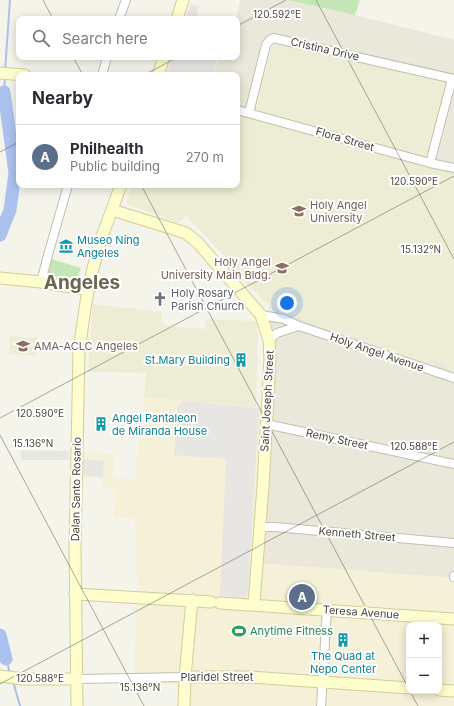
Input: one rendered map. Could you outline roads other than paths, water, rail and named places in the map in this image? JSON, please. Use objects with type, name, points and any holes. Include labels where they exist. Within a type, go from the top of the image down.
[{"type":"street","points":[[120,16],[126,0]]},
{"type":"street","points":[[178,16],[184,0]]},
{"type":"street","name":"Cristina Drive","points":[[249,113],[266,45],[268,41],[273,38],[453,79]]},
{"type":"street","points":[[103,72],[106,60]]},
{"type":"street","points":[[159,72],[163,60]]},
{"type":"street","points":[[0,73],[16,74]]},
{"type":"street","points":[[430,163],[453,79]]},
{"type":"street","name":"Flora Street","points":[[240,111],[430,163],[454,168]]},
{"type":"street","points":[[41,282],[67,188]]},
{"type":"street","name":"Dalan Santo Rosario","points":[[77,706],[75,594],[77,413],[80,350],[88,290],[101,239],[120,188]]},
{"type":"street","name":"Saint Joseph Street","points":[[112,210],[186,233],[198,242],[261,315],[269,340],[270,359],[264,486],[254,604]]},
{"type":"street","points":[[0,278],[41,282],[88,290]]},
{"type":"street","name":"Holy Angel Avenue","points":[[261,315],[284,319],[299,326],[454,378]]},
{"type":"street","points":[[269,340],[280,332],[299,326]]},
{"type":"street","name":"Remy Street","points":[[266,424],[454,464]]},
{"type":"street","name":"Kenneth Street","points":[[260,527],[454,542]]},
{"type":"street","name":"Teresa Avenue","points":[[75,594],[254,604],[454,619]]},
{"type":"street","points":[[184,706],[192,600]]},
{"type":"street","points":[[321,706],[327,610]]},
{"type":"street","name":"Plaridel Street","points":[[4,677],[23,679],[251,677],[406,688]]},
{"type":"street","points":[[442,690],[454,691]]},
{"type":"waterway","points":[[5,71],[10,0]]},
{"type":"waterway","points":[[4,92],[5,77]]},
{"type":"waterway","points":[[0,235],[10,210],[15,173],[4,92]]},
{"type":"waterway","points":[[0,635],[6,659]]},
{"type":"waterway","points":[[6,659],[10,673]]},
{"type":"waterway","points":[[13,681],[20,706]]},
{"type":"place","name":"Holy Angel University","points":[[299,211]]},
{"type":"place","name":"Museo Ning Angeles","points":[[66,246]]},
{"type":"place","name":"Holy Angel University Main Bldg.","points":[[282,268]]},
{"type":"place","name":"Holy Rosary Parish Church","points":[[160,299]]},
{"type":"place","name":"AMA-ACLC Angeles","points":[[23,346]]},
{"type":"place","name":"St.Mary Building","points":[[241,360]]},
{"type":"place","name":"Angel Pantaleon de Miranda House","points":[[101,424]]},
{"type":"place","name":"Philhealth","points":[[302,597]]},
{"type":"place","name":"Anytime Fitness","points":[[239,631]]},
{"type":"place","name":"The Quad at Nepo Center","points":[[343,640]]},
{"type":"district","name":"Angeles","points":[[82,282]]}]
